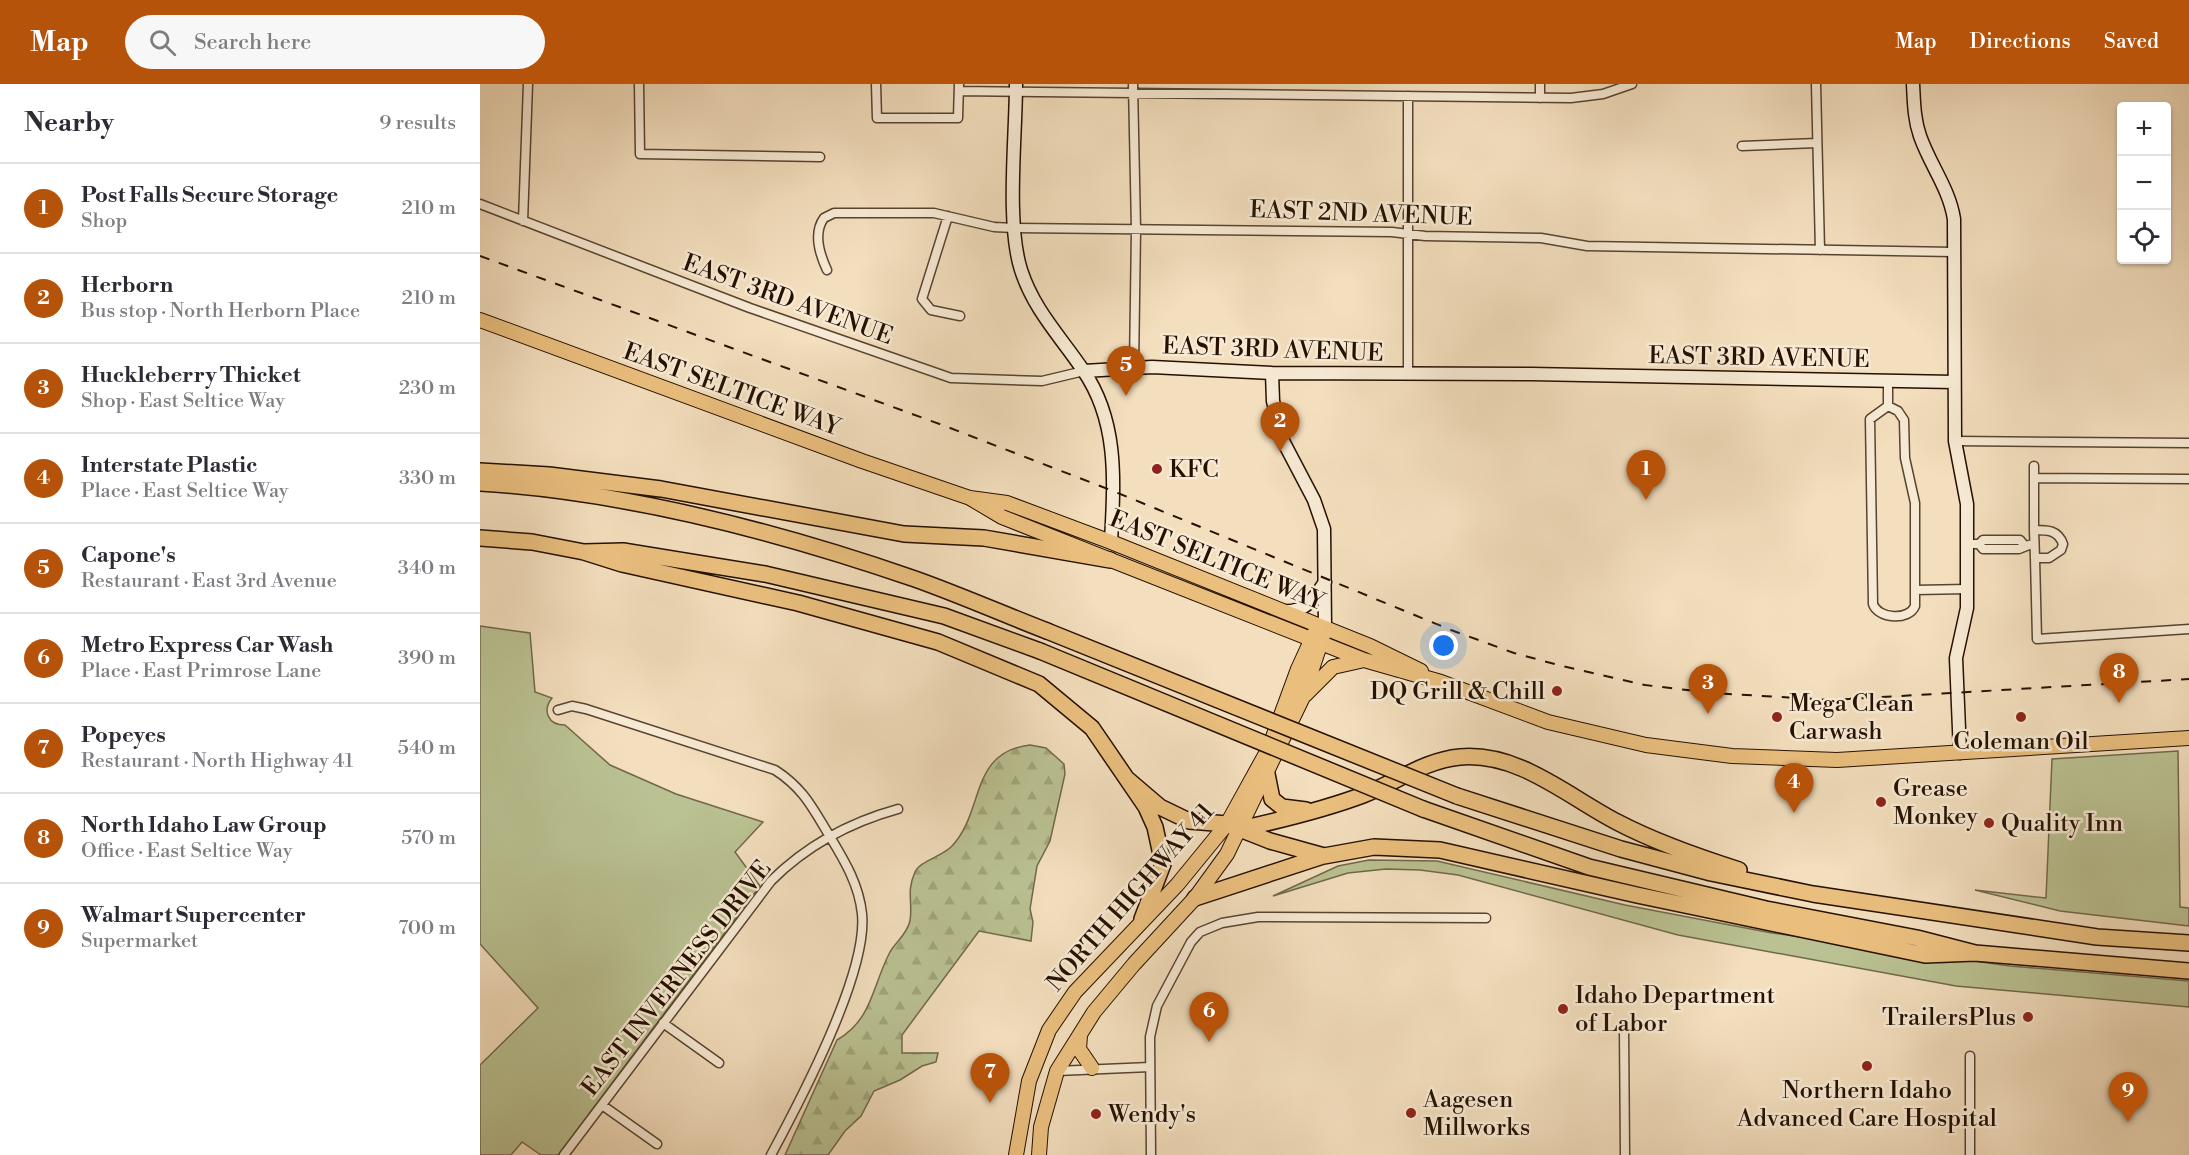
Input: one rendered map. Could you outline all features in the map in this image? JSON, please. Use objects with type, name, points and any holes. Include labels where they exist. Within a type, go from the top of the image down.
[{"type":"highway","points":[[480,471],[549,475],[661,489],[904,534],[984,538],[1110,560]]},
{"type":"highway","points":[[480,483],[631,502],[753,530],[915,579],[1457,796],[1632,852],[1711,873],[1813,894],[2097,937],[2189,943]]},
{"type":"highway","points":[[480,538],[532,542],[584,552],[622,564],[798,603],[938,642],[1039,684],[1092,728],[1146,807],[1155,827],[1163,864],[1143,919]]},
{"type":"highway","points":[[584,552],[623,551],[776,576],[944,616],[1040,651],[1423,809],[1588,867],[1766,909],[1917,938],[1975,953]]},
{"type":"highway","points":[[1234,826],[1312,811],[1363,795],[1446,759],[1477,757],[1524,768],[1581,803],[1652,838],[1813,894]]},
{"type":"highway","points":[[1268,774],[1272,799],[1282,807],[1312,811]]},
{"type":"highway","points":[[1126,778],[1160,807],[1189,821],[1234,826],[1270,841],[1324,856]]},
{"type":"highway","points":[[1196,898],[1324,856],[1383,847],[1440,850],[1637,896],[1925,954],[1975,953],[2189,971]]},
{"type":"main road","name":"EAST SELTICE WAY","points":[[480,320],[970,498],[1002,517],[1315,643],[1441,682],[1576,730],[1672,749],[1732,756],[1837,760],[2189,738]]},
{"type":"main road","name":"EAST SELTICE WAY","points":[[970,498],[1007,503],[1111,542],[1370,646],[1441,682]]},
{"type":"main road","points":[[1111,542],[1110,560],[1125,557],[1182,579],[1238,593]]},
{"type":"main road","points":[[1315,643],[1322,626]]},
{"type":"main road","points":[[1277,627],[1294,640],[1298,654],[1298,669]]},
{"type":"main road","name":"NORTH HIGHWAY 41","points":[[1040,1155],[1041,1127],[1056,1071],[1094,1012],[1134,964],[1196,898],[1227,854],[1234,826],[1269,748],[1298,669],[1315,643]]},
{"type":"main road","name":"NORTH HIGHWAY 41","points":[[1016,1155],[1018,1134],[1033,1067],[1049,1030],[1075,992],[1234,826],[1268,774],[1302,699],[1315,643]]},
{"type":"main road","points":[[1302,699],[1333,667],[1364,660]]},
{"type":"main road","points":[[1080,1036],[1079,1048],[1092,1068]]},
{"type":"main road","points":[[1033,1067],[1038,1075],[1030,1102],[1030,1117],[1041,1127]]},
{"type":"street","points":[[524,221],[528,84]]},
{"type":"street","points":[[639,84],[640,154],[820,157]]},
{"type":"street","points":[[876,84],[877,118],[958,118],[959,87],[1237,89],[1353,95],[1540,98],[1594,96],[1632,84]]},
{"type":"street","points":[[1353,84],[1353,95]]},
{"type":"street","points":[[1540,84],[1540,98]]},
{"type":"street","points":[[1816,84],[1820,250]]},
{"type":"street","points":[[1913,84],[1914,112],[1919,134],[1945,186],[1952,208],[1955,441],[1967,497],[1973,544],[1967,612],[1956,658],[1960,753]]},
{"type":"street","points":[[1016,88],[1014,228],[1020,268],[1033,301],[1084,371],[1103,412],[1113,446],[1111,542]]},
{"type":"street","points":[[1133,89],[1136,229],[1134,367]]},
{"type":"street","points":[[1407,96],[1408,374]]},
{"type":"street","points":[[1742,147],[1817,143]]},
{"type":"street","name":"EAST 3RD AVENUE","points":[[480,204],[739,304],[951,378],[1042,381],[1084,371],[1134,367],[1272,373],[1954,382]]},
{"type":"street","name":"EAST 2ND AVENUE","points":[[827,270],[819,253],[819,230],[820,223],[830,214],[934,213],[1014,228],[1408,234],[1540,238],[1587,246],[1954,252]]},
{"type":"street","points":[[948,216],[922,299],[931,310],[960,316]]},
{"type":"street","points":[[1272,373],[1273,401],[1282,439],[1314,500],[1324,529],[1325,582],[1322,626]]},
{"type":"street","points":[[1888,381],[1888,406]]},
{"type":"street","points":[[1888,406],[1898,411],[1904,420],[1905,458],[1914,502],[1915,606],[1909,614],[1882,615],[1874,608],[1870,419],[1888,406]]},
{"type":"street","points":[[1955,441],[2189,443]]},
{"type":"street","points":[[2034,466],[2037,639],[2189,629]]},
{"type":"street","points":[[2034,478],[2189,479]]},
{"type":"street","points":[[2034,530],[2051,530],[2057,534],[2063,544],[2056,555],[2035,558]]},
{"type":"street","points":[[1973,544],[1983,549],[2019,549],[2024,544],[2035,544]]},
{"type":"street","points":[[1282,611],[1297,610],[1308,605],[1325,582]]},
{"type":"street","points":[[1915,590],[1968,589]]},
{"type":"street","points":[[558,710],[572,706],[586,709],[775,770],[800,788],[847,866],[859,896],[863,922],[860,949],[822,1050],[771,1155]]},
{"type":"street","name":"EAST INVERNESS DRIVE","points":[[564,1155],[771,881],[796,859],[863,819],[898,809]]},
{"type":"street","points":[[1151,1155],[1152,1025],[1157,1006],[1191,942],[1207,928],[1258,917],[1486,918]]},
{"type":"street","points":[[663,1023],[719,1063]]},
{"type":"street","points":[[1624,1028],[1624,1155]]},
{"type":"street","points":[[1970,1056],[1970,1155]]},
{"type":"street","points":[[1056,1071],[1150,1067]]},
{"type":"street","points":[[602,1105],[657,1144]]},
{"type":"green space","points":[[480,626],[530,633],[535,692],[552,698],[547,708],[548,716],[554,723],[565,725],[610,765],[676,794],[763,822],[735,852],[760,886],[558,1155],[541,1155],[522,1142],[511,1155],[480,1155],[480,1065],[538,1008],[480,944]]},
{"type":"green space","points":[[1030,745],[1046,748],[1064,764],[1065,774],[1050,841],[1037,866],[1030,909],[1033,922],[1031,941],[979,931],[902,1035],[902,1053],[938,1053],[936,1062],[922,1066],[900,1080],[874,1091],[861,1116],[845,1131],[828,1155],[785,1155],[837,1040],[849,1032],[865,1012],[890,952],[909,926],[910,891],[915,872],[952,846],[970,816],[987,771],[997,759],[1010,750]]},
{"type":"green space","points":[[2178,751],[2180,907],[2189,908],[2189,926],[2060,911],[1975,890],[2046,898],[2052,759]]},
{"type":"green space","points":[[1369,860],[1437,861],[1625,905],[1772,933],[2010,966],[2189,981],[2189,1007],[1956,986],[1678,935],[1458,875],[1420,870],[1386,869],[1348,873],[1273,896],[1338,866]]},
{"type":"railway","points":[[480,256],[945,426],[1113,491],[1451,630],[1514,653],[1562,666],[1645,685],[1712,693],[1832,700],[2189,679]]},
{"type":"place","name":"Capone's","points":[[1126,396]]},
{"type":"place","name":"Herborn","points":[[1280,452]]},
{"type":"place","name":"KFC","points":[[1157,469]]},
{"type":"place","name":"Post Falls Secure Storage","points":[[1646,500]]},
{"type":"place","name":"DQ Grill & Chill","points":[[1557,691]]},
{"type":"place","name":"North Idaho Law Group","points":[[2119,703]]},
{"type":"place","name":"Huckleberry Thicket","points":[[1708,714]]},
{"type":"place","name":"Mega Clean Carwash","points":[[1777,717]]},
{"type":"place","name":"Coleman Oil","points":[[2021,717]]},
{"type":"place","name":"Grease Monkey","points":[[1881,802]]},
{"type":"place","name":"Interstate Plastic","points":[[1794,813]]},
{"type":"place","name":"Quality Inn","points":[[1989,823]]},
{"type":"place","name":"Idaho Department of Labor","points":[[1563,1009]]},
{"type":"place","name":"TrailersPlus","points":[[2028,1017]]},
{"type":"place","name":"Metro Express Car Wash","points":[[1209,1042]]},
{"type":"place","name":"Northern Idaho Advanced Care Hospital","points":[[1867,1066]]},
{"type":"place","name":"Popeyes","points":[[990,1103]]},
{"type":"place","name":"Aagesen Millworks","points":[[1411,1113]]},
{"type":"place","name":"Wendy's","points":[[1096,1114]]},
{"type":"place","name":"Walmart Supercenter","points":[[2128,1122]]}]
